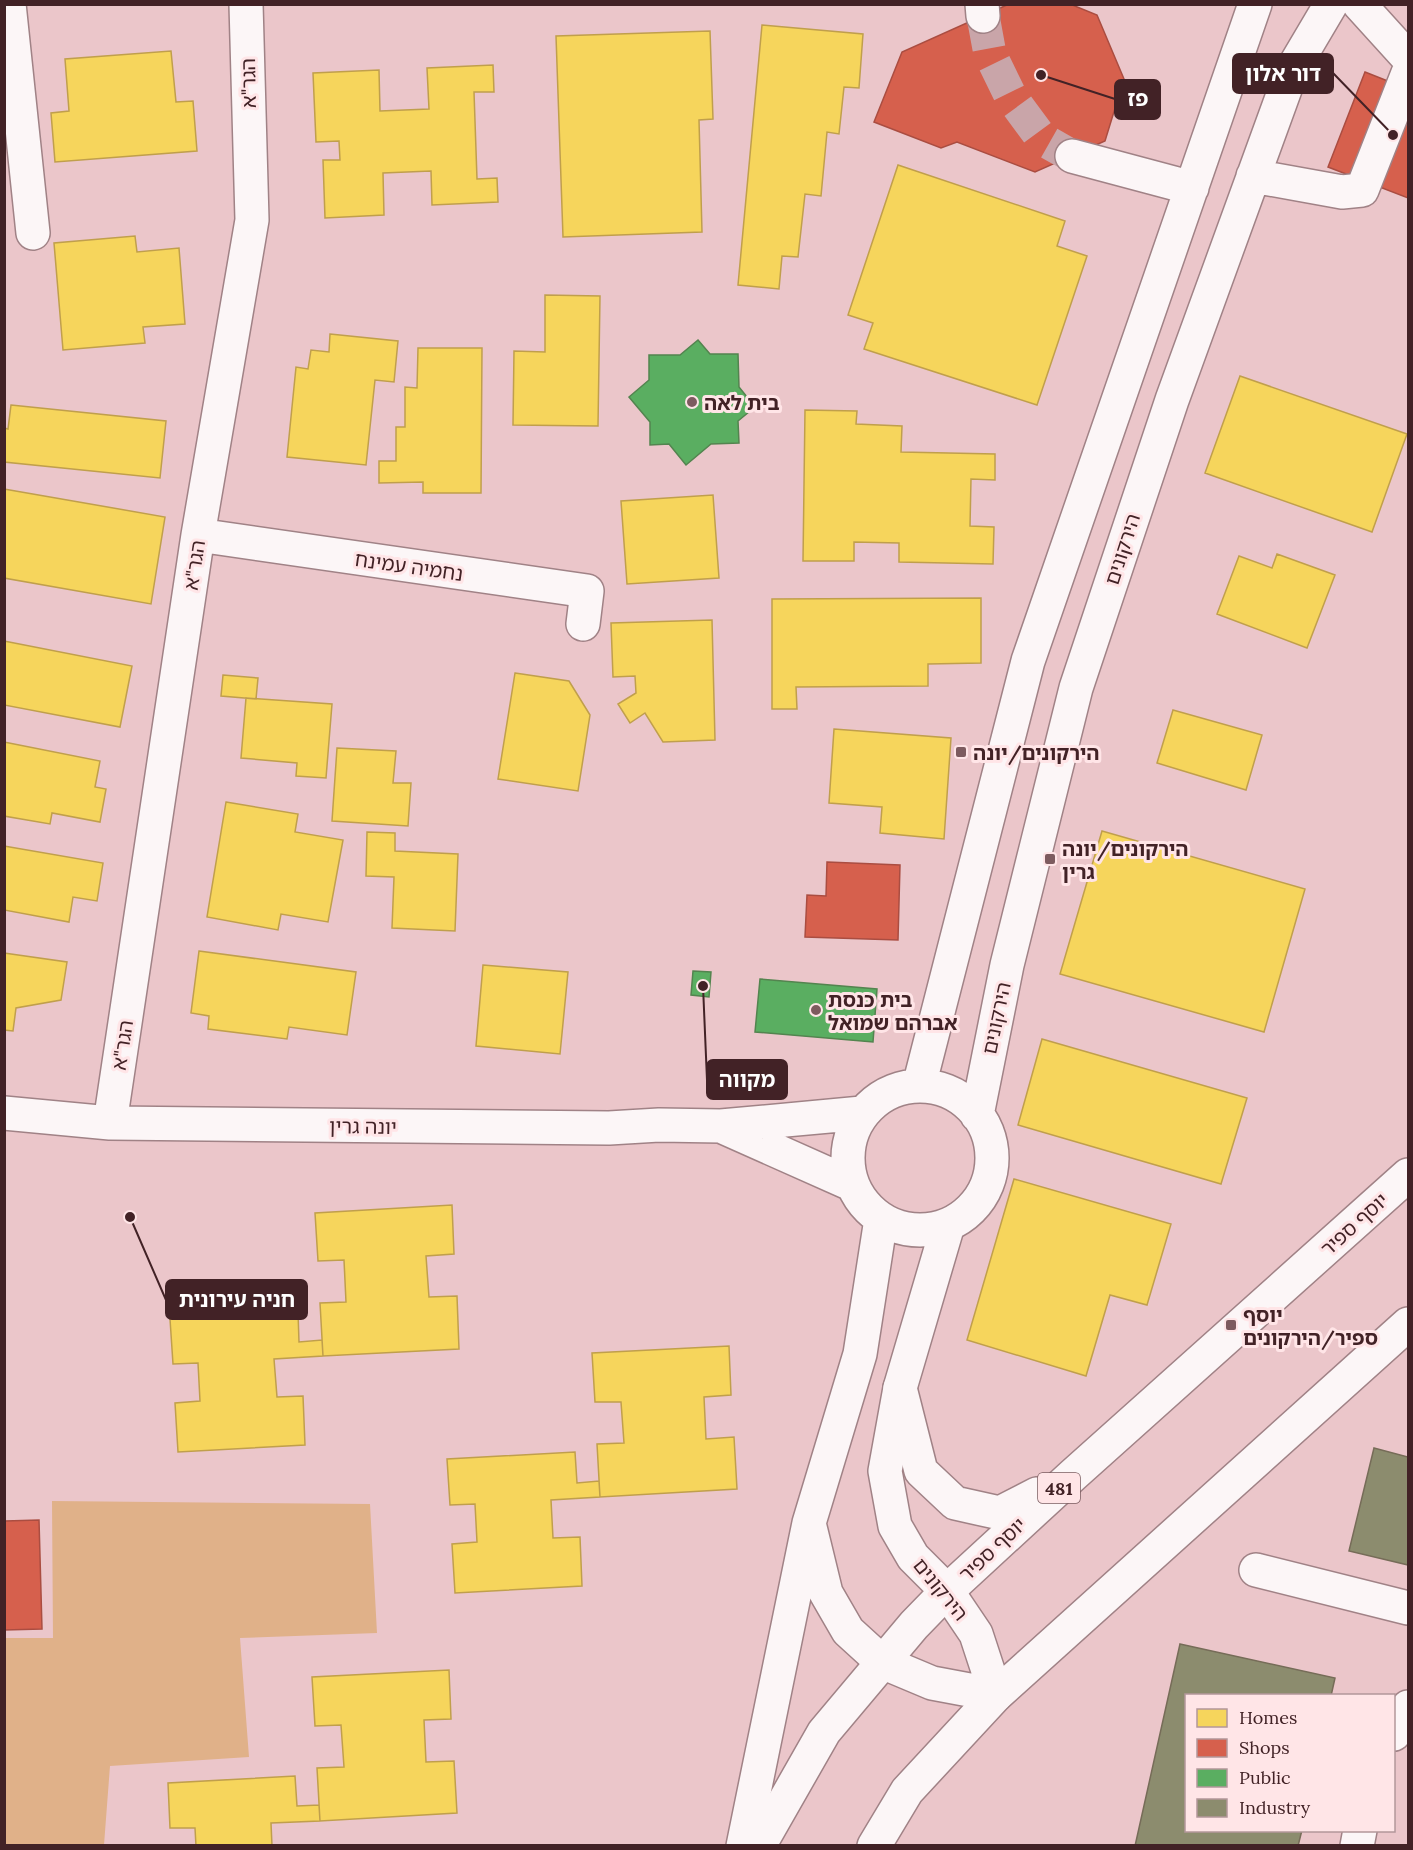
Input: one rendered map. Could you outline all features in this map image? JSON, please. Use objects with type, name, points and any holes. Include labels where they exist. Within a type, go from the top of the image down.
[{"type":"street","points":[[9,4],[33,233]]},
{"type":"street","name":"הגר\"א","points":[[110,1123],[198,535],[252,220],[246,4]]},
{"type":"street","points":[[1239,4],[1242,11],[1244,38]]},
{"type":"street","points":[[919,1086],[1028,662],[1255,4]]},
{"type":"street","name":"הירקונים","points":[[977,1115],[1007,965],[1076,688],[1172,400],[1292,70],[1330,4]]},
{"type":"street","points":[[1359,4],[1408,58]]},
{"type":"street","points":[[1253,176],[1342,192],[1362,190],[1408,73]]},
{"type":"street","points":[[1072,156],[1192,188]]},
{"type":"street","name":"נחמיה עמינח","points":[[198,535],[587,591],[583,624]]},
{"type":"street","points":[[927,1086],[951,1092],[971,1107],[977,1115],[985,1126],[992,1149],[991,1172],[983,1194],[969,1212],[948,1225],[926,1230],[902,1229],[881,1219],[863,1204],[852,1184],[847,1160],[850,1135],[862,1113],[880,1097],[903,1088],[927,1086]]},
{"type":"street","name":"יונה גרין","points":[[4,1113],[110,1123],[609,1128],[659,1125],[721,1126],[862,1113]]},
{"type":"street","name":"יונה גרין","points":[[721,1126],[852,1184]]},
{"type":"street","name":"יוסף ספיר","points":[[759,1845],[824,1732],[882,1662],[947,1591],[1408,1175]]},
{"type":"street","points":[[742,1845],[809,1523],[860,1354],[881,1219]]},
{"type":"street","name":"הירקונים","points":[[948,1225],[900,1388],[885,1471],[895,1526],[913,1557],[947,1591],[976,1634],[996,1695]]},
{"type":"street","points":[[874,1845],[907,1791],[996,1695],[1408,1324]]},
{"type":"street","points":[[900,1388],[921,1471],[955,1503],[1000,1513],[1073,1475]]},
{"type":"street","points":[[809,1523],[826,1593],[848,1631],[882,1662],[932,1683],[996,1695]]},
{"type":"street","points":[[1256,1570],[1408,1608]]},
{"type":"street","points":[[1395,1732],[1408,1707]]},
{"type":"shaded area","points":[[52,1501],[370,1504],[377,1633],[240,1638],[249,1757],[110,1766],[104,1845],[5,1845],[5,1638],[53,1638]]},
{"type":"building: Homes","points":[[762,25],[863,34],[859,88],[844,87],[839,134],[827,132],[821,196],[805,194],[798,257],[782,256],[779,289],[738,285]]},
{"type":"building: Homes","points":[[710,31],[713,119],[699,120],[702,232],[563,237],[556,36]]},
{"type":"building: Homes","points":[[171,51],[176,102],[193,101],[197,151],[55,162],[51,113],[69,111],[65,59]]},
{"type":"building: Homes","points":[[493,65],[494,92],[474,92],[477,179],[497,178],[498,202],[432,205],[431,171],[383,173],[384,215],[325,218],[323,160],[340,160],[339,141],[316,142],[313,73],[379,70],[380,111],[429,109],[427,68]]},
{"type":"building: Homes","points":[[898,165],[1065,221],[1057,246],[1087,256],[1037,405],[864,349],[873,323],[848,315]]},
{"type":"building: Homes","points":[[135,236],[137,252],[179,248],[185,324],[143,327],[145,343],[63,350],[54,243]]},
{"type":"building: Homes","points":[[545,295],[600,296],[598,426],[513,425],[514,351],[545,352]]},
{"type":"building: Homes","points":[[330,334],[398,341],[394,382],[375,380],[366,465],[287,457],[296,367],[308,369],[311,350],[329,352]]},
{"type":"building: Homes","points":[[418,348],[482,348],[481,493],[423,493],[423,482],[379,483],[379,461],[396,461],[396,427],[405,427],[405,387],[417,388]]},
{"type":"building: Homes","points":[[1240,376],[1407,434],[1372,532],[1205,473]]},
{"type":"building: Homes","points":[[11,405],[166,421],[160,478],[4,462],[4,428],[8,429]]},
{"type":"building: Homes","points":[[805,410],[857,411],[856,424],[902,426],[901,452],[995,454],[995,480],[971,479],[970,526],[994,527],[993,564],[899,562],[899,543],[854,542],[854,561],[803,561]]},
{"type":"building: Homes","points":[[4,489],[165,517],[151,604],[4,578]]},
{"type":"building: Homes","points":[[713,495],[719,578],[627,584],[621,501]]},
{"type":"building: Homes","points":[[1277,554],[1335,575],[1307,648],[1217,614],[1239,556],[1272,568]]},
{"type":"building: Homes","points":[[981,598],[981,663],[928,664],[928,686],[796,687],[797,709],[772,709],[772,599]]},
{"type":"building: Homes","points":[[712,620],[715,740],[663,742],[645,713],[630,723],[618,704],[636,693],[635,676],[613,677],[611,623]]},
{"type":"building: Homes","points":[[4,641],[132,666],[120,727],[4,705]]},
{"type":"building: Homes","points":[[515,673],[569,681],[590,715],[578,791],[498,779]]},
{"type":"building: Homes","points":[[223,675],[258,678],[256,699],[221,696]]},
{"type":"building: Homes","points":[[246,698],[332,704],[326,778],[296,776],[297,763],[241,758]]},
{"type":"building: Homes","points":[[1173,710],[1262,735],[1246,790],[1157,763]]},
{"type":"building: Homes","points":[[834,729],[951,738],[944,839],[880,833],[882,807],[829,803]]},
{"type":"building: Homes","points":[[4,742],[100,761],[95,787],[106,789],[100,822],[52,813],[50,824],[4,816]]},
{"type":"building: Homes","points":[[337,748],[396,751],[393,783],[411,783],[408,826],[332,821]]},
{"type":"building: Homes","points":[[226,802],[298,814],[295,832],[343,840],[328,922],[281,914],[278,930],[207,917]]},
{"type":"building: Homes","points":[[1102,831],[1305,889],[1264,1032],[1060,974]]},
{"type":"building: Homes","points":[[367,832],[395,833],[395,851],[458,854],[455,931],[392,928],[394,877],[366,876]]},
{"type":"building: Homes","points":[[4,846],[103,863],[97,901],[73,897],[69,922],[4,910]]},
{"type":"building: Homes","points":[[199,951],[356,972],[347,1035],[289,1027],[287,1039],[208,1029],[209,1016],[191,1013]]},
{"type":"building: Homes","points":[[4,953],[67,962],[61,1000],[16,1008],[13,1031],[4,1030]]},
{"type":"building: Homes","points":[[483,965],[568,972],[560,1054],[476,1046]]},
{"type":"building: Homes","points":[[1042,1039],[1247,1098],[1221,1184],[1018,1125]]},
{"type":"building: Homes","points":[[1014,1179],[1171,1224],[1147,1305],[1110,1295],[1086,1376],[967,1340]]},
{"type":"building: Homes","points":[[452,1205],[454,1254],[426,1256],[429,1297],[457,1296],[459,1349],[323,1356],[320,1303],[346,1302],[344,1260],[318,1261],[315,1213]]},
{"type":"building: Homes","points":[[298,1312],[299,1342],[322,1340],[323,1356],[274,1359],[277,1397],[303,1396],[305,1445],[178,1452],[175,1403],[200,1401],[198,1363],[173,1364],[170,1319]]},
{"type":"building: Homes","points":[[729,1346],[731,1395],[704,1397],[706,1439],[734,1437],[737,1489],[600,1497],[597,1444],[624,1443],[621,1402],[595,1402],[592,1353]]},
{"type":"building: Homes","points":[[575,1452],[577,1483],[599,1481],[600,1497],[551,1500],[553,1538],[580,1537],[582,1586],[455,1593],[452,1544],[477,1542],[475,1504],[450,1505],[447,1459]]},
{"type":"building: Homes","points":[[449,1670],[451,1719],[424,1720],[426,1762],[454,1761],[457,1813],[320,1821],[317,1768],[344,1767],[341,1725],[315,1726],[312,1677]]},
{"type":"building: Homes","points":[[295,1776],[297,1806],[319,1805],[320,1821],[271,1823],[272,1846],[196,1846],[195,1828],[170,1828],[168,1783]]},
{"type":"building: Shops","points":[[1009,4],[1070,4],[1097,15],[1124,79],[1105,141],[1035,172],[957,142],[941,148],[874,122],[902,52]]},
{"type":"building: Shops","points":[[1365,72],[1408,89],[1408,198],[1328,167]]},
{"type":"building: Shops","points":[[827,862],[900,865],[898,940],[805,937],[807,895],[826,896]]},
{"type":"building: Shops","points":[[4,1488],[5,1521],[39,1520],[42,1629],[4,1630]]},
{"type":"building: Public","name":"בית לאה","points":[[698,340],[710,354],[738,354],[739,387],[755,407],[738,421],[739,443],[711,444],[686,465],[669,444],[650,445],[650,422],[629,397],[649,380],[649,355],[680,355]]},
{"type":"building: Public","points":[[693,971],[711,972],[709,997],[691,995]]},
{"type":"building: Public","name":"בית כנסת אברהם שמואל","points":[[760,979],[877,989],[873,1042],[755,1032]]},
{"type":"building: Industry","points":[[1374,1448],[1408,1457],[1408,1565],[1349,1551]]},
{"type":"building: Industry","points":[[1180,1644],[1335,1678],[1331,1694],[1185,1694],[1185,1832],[1302,1832],[1298,1846],[1135,1846]]},
{"type":"tunnel","points":[[983,16],[990,54],[1011,97],[1042,139],[1072,156]]},
{"type":"place","name":"פז","points":[[1041,75]]},
{"type":"place","name":"דור אלון","points":[[1393,135]]},
{"type":"place","name":"בית לאה","points":[[692,402]]},
{"type":"place","name":"הירקונים/יונה","points":[[961,752]]},
{"type":"place","name":"הירקונים/יונה גרין","points":[[1050,859]]},
{"type":"place","name":"מקווה","points":[[703,986]]},
{"type":"place","name":"בית כנסת אברהם שמואל","points":[[816,1010]]},
{"type":"place","name":"חניה עירונית","points":[[130,1217]]},
{"type":"place","name":"יוסף ספיר/הירקונים","points":[[1231,1325]]}]
